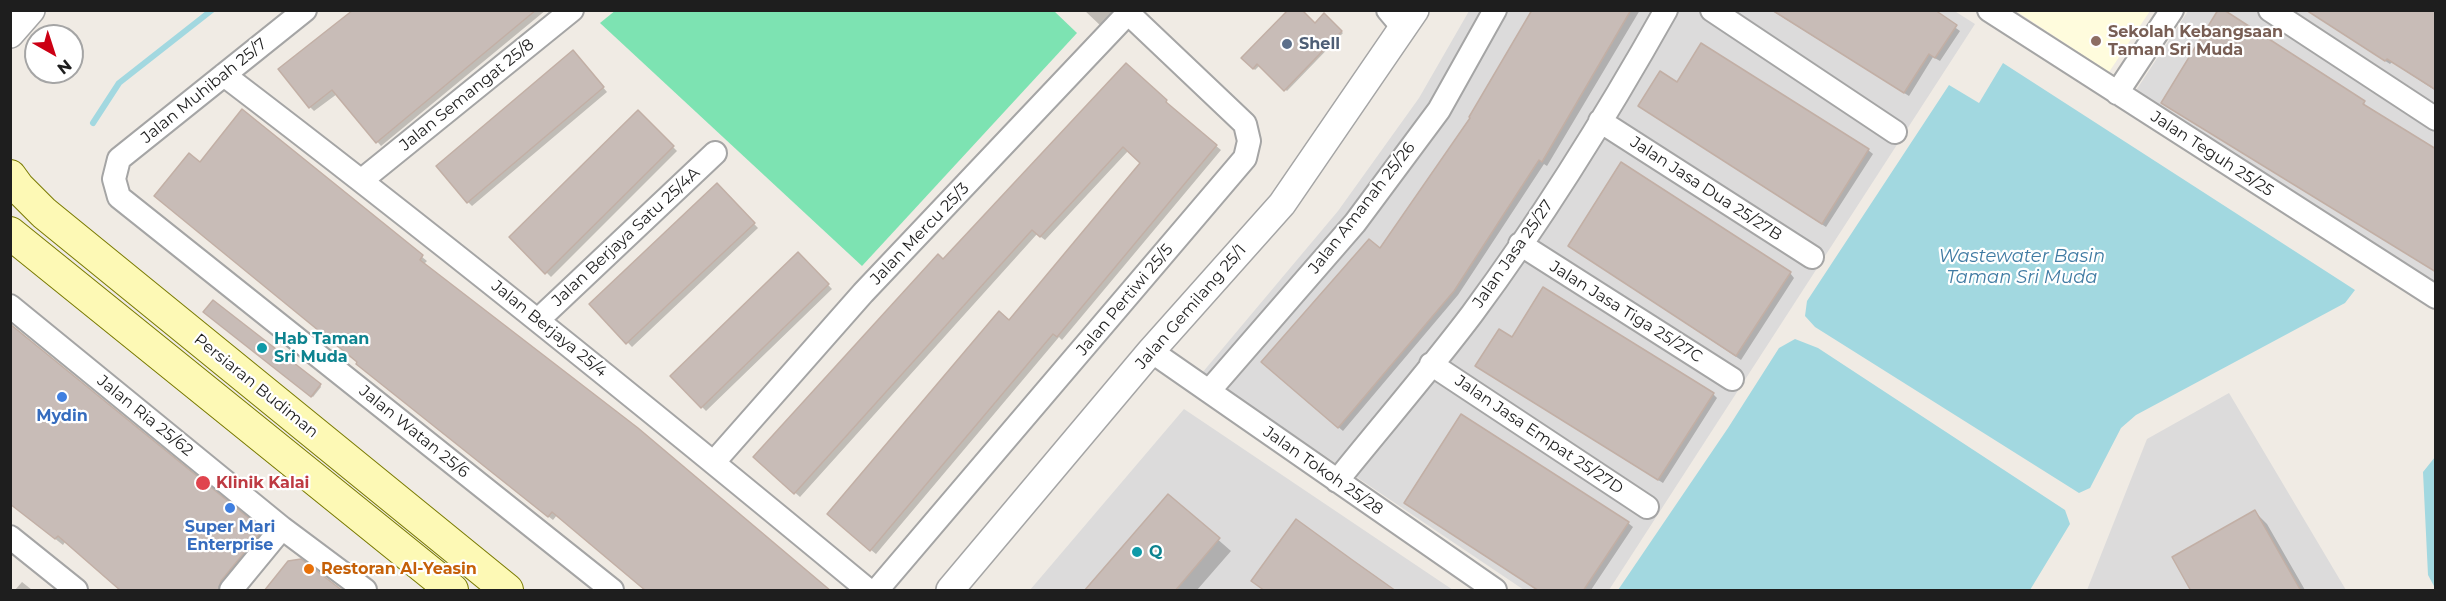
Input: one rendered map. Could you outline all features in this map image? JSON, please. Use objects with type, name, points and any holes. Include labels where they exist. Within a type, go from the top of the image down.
[{"type":"main road","name":"Persiaran Budiman","points":[[10,176],[44,213],[507,591]]},
{"type":"main road","points":[[10,233],[452,591]]},
{"type":"street","points":[[10,33],[31,10]]},
{"type":"street","name":"Jalan Muhibah 25/7","points":[[114,179],[119,159],[305,10]]},
{"type":"street","name":"Jalan Semangat 25/8","points":[[362,180],[572,10]]},
{"type":"street","name":"Jalan Amanah 25/26","points":[[1209,392],[1355,223],[1438,110],[1495,10]]},
{"type":"street","name":"Jalan Jasa 25/27","points":[[1337,481],[1471,314],[1520,244],[1559,188],[1666,10]]},
{"type":"street","points":[[1712,10],[1895,132]]},
{"type":"street","name":"Jalan Teguh 25/25","points":[[1989,10],[2436,297]]},
{"type":"street","points":[[2117,93],[2172,10]]},
{"type":"street","points":[[2270,10],[2436,119]]},
{"type":"street","name":"Jalan Mercu 25/3","points":[[714,462],[863,293],[1130,12]]},
{"type":"street","name":"Jalan Pertiwi 25/5","points":[[877,591],[1245,158],[1249,141],[1245,124],[1130,12]]},
{"type":"street","name":"Jalan Gemilang 25/1","points":[[950,591],[1151,351],[1282,204],[1402,17]]},
{"type":"street","name":"Jalan Berjaya 25/4","points":[[224,75],[362,180],[538,320],[714,462],[868,591]]},
{"type":"street","name":"Jalan Jasa Dua 25/27B","points":[[1600,121],[1812,257]]},
{"type":"street","name":"Jalan Berjaya Satu 25/4A","points":[[538,320],[715,153]]},
{"type":"street","name":"Jalan Watan 25/6","points":[[114,179],[119,197],[612,591]]},
{"type":"street","name":"Jalan Jasa Tiga 25/27C","points":[[1520,244],[1732,379]]},
{"type":"street","name":"Jalan Ria 25/62","points":[[10,306],[282,528],[365,591]]},
{"type":"street","name":"Jalan Tokoh 25/28","points":[[1151,351],[1495,591]]},
{"type":"street","name":"Jalan Jasa Empat 25/27D","points":[[1431,364],[1647,507]]},
{"type":"street","points":[[231,591],[282,528]]},
{"type":"street","points":[[10,537],[76,591]]},
{"type":"shaded area","points":[[1953,10],[1975,24],[1609,590],[1524,590],[1202,373],[1338,211],[1419,98],[1469,11]]},
{"type":"shaded area","name":"Sekolah Kebangsaan Taman Sri Muda","points":[[2016,11],[2150,11],[2109,72]]},
{"type":"shaded area","points":[[2188,11],[2435,11],[2435,283],[2133,95]]},
{"type":"shaded area","points":[[2229,393],[2346,590],[2087,590],[2147,439]]},
{"type":"shaded area","points":[[1184,409],[1453,590],[1030,590]]},
{"type":"green space","points":[[616,10],[1054,11],[1077,33],[862,266],[600,23]]},
{"type":"water","name":"Wastewater Basin Taman Sri Muda","points":[[2003,63],[2355,290],[2345,303],[2136,415],[2121,428],[2090,488],[2079,493],[1815,327],[1805,316],[1807,301],[1949,85],[1979,103]]},
{"type":"water","points":[[1795,339],[1818,348],[2065,510],[2070,524],[2030,590],[1618,590],[1728,428],[1779,348]]},
{"type":"water","points":[[2435,457],[2435,588],[2428,575],[2423,472]]},
{"type":"building","points":[[353,10],[536,10],[376,143],[332,90],[309,108],[278,69]]},
{"type":"building","points":[[1288,10],[1302,10],[1315,23],[1324,13],[1342,31],[1284,91],[1257,64],[1253,69],[1241,58]]},
{"type":"building","points":[[1532,10],[1631,10],[1542,162],[1539,160],[1454,291],[1338,428],[1261,362],[1369,239],[1380,248],[1470,118]]},
{"type":"building","points":[[1772,10],[1935,10],[1957,25],[1935,58],[1929,54],[1904,93]]},
{"type":"building","points":[[2218,10],[2224,10],[2365,101],[2363,104],[2436,149],[2436,272],[2161,103]]},
{"type":"building","points":[[2306,10],[2436,10],[2436,90],[2387,59],[2385,61]]},
{"type":"building","points":[[1701,43],[1869,149],[1822,224],[1638,106],[1660,71],[1677,82]]},
{"type":"building","points":[[573,50],[604,87],[467,203],[436,166]]},
{"type":"building","points":[[1126,63],[1167,100],[1166,102],[1217,145],[1057,337],[1053,334],[870,551],[827,514],[999,311],[1009,320],[1140,163],[1123,147],[1040,237],[1032,230],[794,494],[753,457],[938,254],[943,259]]},
{"type":"building","points":[[242,109],[423,255],[420,260],[638,428],[831,591],[646,591],[552,512],[548,517],[356,364],[357,362],[154,196],[189,153],[200,162]]},
{"type":"building","points":[[638,110],[674,146],[545,274],[509,237]]},
{"type":"building","points":[[1621,162],[1791,272],[1736,356],[1568,246]]},
{"type":"building","points":[[717,183],[755,223],[626,344],[589,304]]},
{"type":"building","points":[[798,252],[829,284],[701,408],[670,376]]},
{"type":"building","points":[[1543,287],[1714,393],[1658,480],[1475,366],[1499,329],[1512,337]]},
{"type":"building","name":"Hab Taman Sri Muda","points":[[213,300],[321,384],[311,397],[203,312]]},
{"type":"building","points":[[10,324],[261,528],[261,532],[221,581],[218,591],[121,591],[58,536],[55,539],[10,504]]},
{"type":"building","points":[[1461,414],[1629,522],[1583,591],[1539,591],[1404,503]]},
{"type":"building","points":[[1168,494],[1220,538],[1175,591],[1084,591]]},
{"type":"building","points":[[2255,510],[2301,591],[2191,591],[2172,557]]},
{"type":"building","points":[[1296,519],[1396,591],[1265,591],[1251,581]]},
{"type":"building","points":[[301,559],[343,591],[264,591],[288,561]]},
{"type":"waterway","points":[[93,123],[119,83],[212,10]]},
{"type":"place","name":"Sekolah Kebangsaan Taman Sri Muda","points":[[2096,41]]},
{"type":"place","name":"Shell","points":[[1287,44]]},
{"type":"place","name":"Hab Taman Sri Muda","points":[[262,348]]},
{"type":"place","name":"Mydin","points":[[62,397]]},
{"type":"place","name":"Klinik Kalai","points":[[203,483]]},
{"type":"place","name":"Super Mari Enterprise","points":[[230,508]]},
{"type":"place","name":"Q","points":[[1137,552]]},
{"type":"place","name":"Restoran Al-Yeasin","points":[[309,569]]}]
